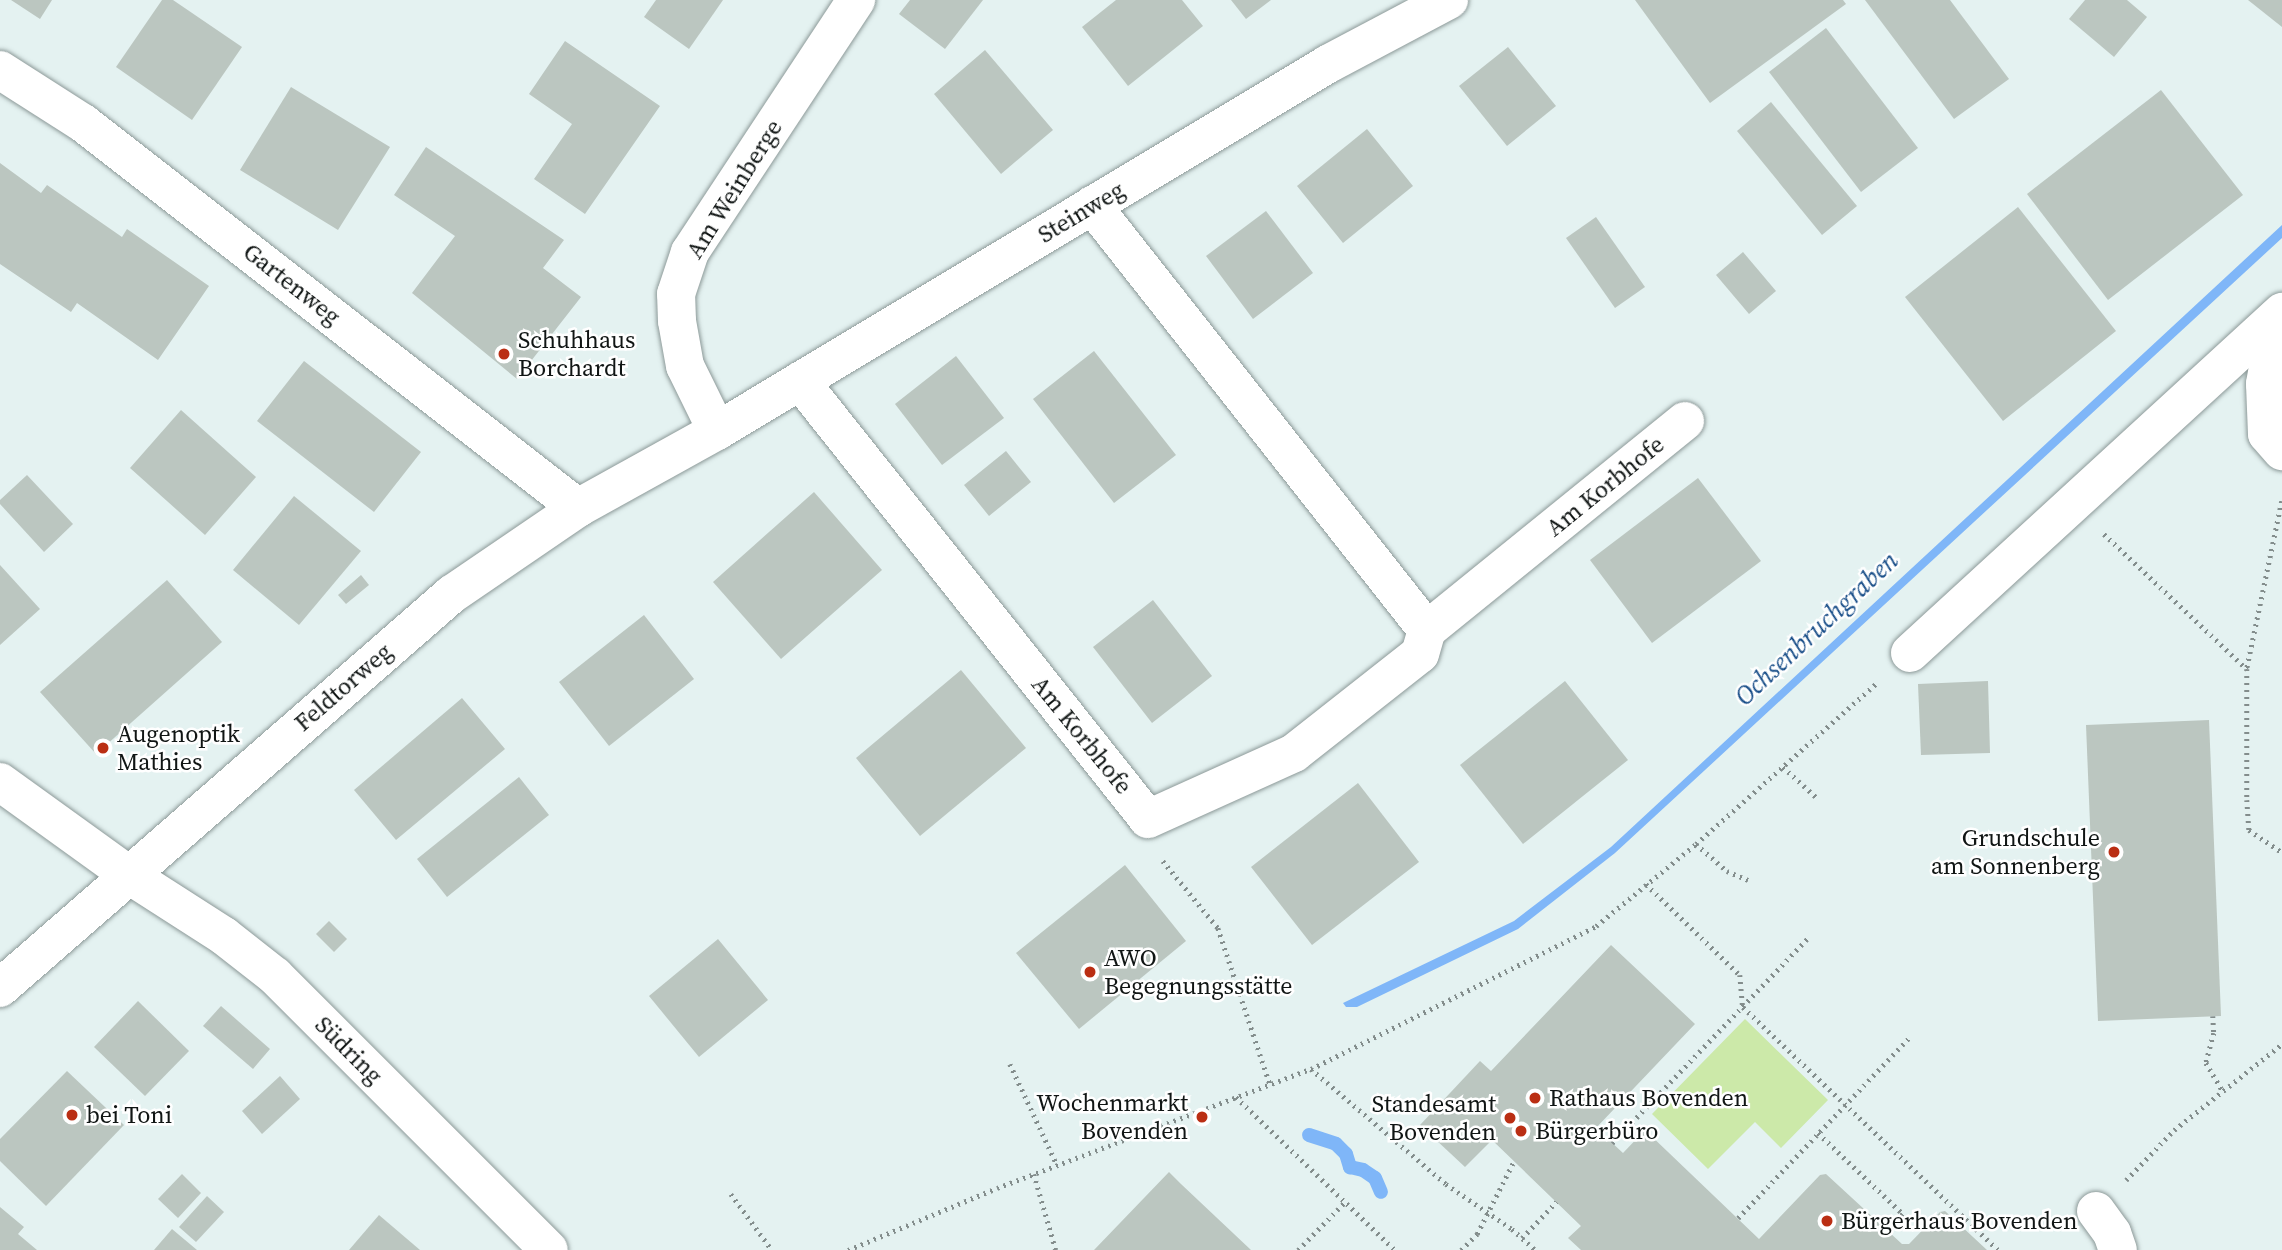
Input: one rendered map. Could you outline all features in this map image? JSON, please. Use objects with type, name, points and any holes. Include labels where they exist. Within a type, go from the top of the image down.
[{"type":"street","name":"Am Weinberge","points":[[717,431],[685,366],[677,321],[676,294],[690,253],[856,0]]},
{"type":"street","name":"Steinweg","points":[[717,431],[1328,64],[1449,0]]},
{"type":"street","name":"Gartenweg","points":[[0,70],[83,123],[578,508]]},
{"type":"street","points":[[1092,205],[1427,630]]},
{"type":"street","points":[[2279,315],[2265,384],[2267,434],[2282,451]]},
{"type":"street","points":[[1910,653],[2279,315]]},
{"type":"street","name":"Am Korbhofe","points":[[800,381],[1148,819],[1294,754],[1420,654],[1427,630],[1685,421]]},
{"type":"street","name":"Feldtorweg","points":[[0,988],[452,594],[578,508],[717,431]]},
{"type":"street","name":"Südring","points":[[0,782],[129,875],[224,936],[275,976],[549,1250]]},
{"type":"street","points":[[2096,1211],[2112,1233],[2118,1250]]},
{"type":"path","points":[[2282,501],[2247,669],[2249,830],[2282,852]]},
{"type":"path","points":[[2073,504],[2247,669]]},
{"type":"path","points":[[848,1250],[1057,1165],[1311,1069],[1596,926],[1696,844],[1910,653]]},
{"type":"path","points":[[1783,767],[1816,797]]},
{"type":"path","points":[[1148,819],[1150,846],[1219,928],[1270,1084]]},
{"type":"path","points":[[1696,844],[1727,871],[1748,880]]},
{"type":"path","points":[[1646,884],[1740,975],[1743,1007],[1998,1250]]},
{"type":"path","points":[[1612,1143],[1809,937]]},
{"type":"path","points":[[2213,1016],[2214,1033],[2206,1063],[2222,1090]]},
{"type":"path","points":[[1738,1218],[1912,1036]]},
{"type":"path","points":[[2096,1211],[2174,1130],[2282,1044]]},
{"type":"path","points":[[1010,1063],[1057,1165]]},
{"type":"path","points":[[1311,1069],[1446,1184],[1535,1250]]},
{"type":"path","points":[[1236,1097],[1395,1250]]},
{"type":"path","points":[[1818,1133],[1903,1214],[1888,1230]]},
{"type":"path","points":[[1461,1250],[1477,1234],[1514,1161]]},
{"type":"path","points":[[1034,1174],[1056,1250]]},
{"type":"path","points":[[731,1194],[772,1250]]},
{"type":"path","points":[[1298,1250],[1345,1202]]},
{"type":"path","points":[[1522,1238],[1556,1202]]},
{"type":"green space","points":[[1745,1019],[1828,1100],[1781,1148],[1755,1122],[1708,1169],[1652,1114]]},
{"type":"water","points":[[2282,225],[2282,238],[1615,853],[1518,929],[1357,1007],[1346,1007],[1343,1003],[1514,921],[1611,847]]},
{"type":"building","points":[[11,0],[52,0],[40,19]]},
{"type":"building","points":[[162,0],[173,0],[242,47],[192,120],[116,67]]},
{"type":"building","points":[[656,0],[723,0],[689,49],[644,17]]},
{"type":"building","points":[[910,0],[983,0],[945,49],[899,14]]},
{"type":"building","points":[[1116,0],[1182,0],[1203,26],[1128,86],[1082,27]]},
{"type":"building","points":[[1231,0],[1271,0],[1246,19]]},
{"type":"building","points":[[1635,0],[1843,0],[1846,4],[1710,103]]},
{"type":"building","points":[[1865,0],[1950,0],[2009,79],[1954,119]]},
{"type":"building","points":[[2085,0],[2127,0],[2147,17],[2114,57],[2069,19]]},
{"type":"building","points":[[2248,0],[2282,0],[2282,27]]},
{"type":"building","points":[[1826,28],[1918,148],[1861,192],[1769,72]]},
{"type":"building","points":[[565,41],[660,106],[585,214],[534,179],[572,124],[529,94]]},
{"type":"building","points":[[1508,47],[1556,106],[1507,146],[1459,86]]},
{"type":"building","points":[[985,50],[1053,130],[1001,174],[934,94]]},
{"type":"building","points":[[291,87],[390,147],[338,230],[240,170]]},
{"type":"building","points":[[2161,90],[2243,195],[2108,300],[2027,194]]},
{"type":"building","points":[[1771,102],[1857,206],[1822,235],[1737,131]]},
{"type":"building","points":[[1367,129],[1413,186],[1343,243],[1297,186]]},
{"type":"building","points":[[426,147],[564,240],[543,268],[581,297],[517,379],[412,293],[455,236],[394,195]]},
{"type":"building","points":[[0,163],[41,193],[47,185],[122,237],[127,229],[209,286],[158,360],[77,303],[71,312],[0,264]]},
{"type":"building","points":[[2018,207],[2116,331],[2003,421],[1905,297]]},
{"type":"building","points":[[1266,211],[1313,273],[1253,319],[1206,256]]},
{"type":"building","points":[[1596,217],[1645,287],[1615,308],[1566,238]]},
{"type":"building","points":[[1743,252],[1776,291],[1749,314],[1716,275]]},
{"type":"building","points":[[1094,351],[1176,455],[1114,503],[1033,399]]},
{"type":"building","points":[[956,356],[1004,418],[942,465],[895,404]]},
{"type":"building","points":[[304,361],[421,452],[374,512],[257,421]]},
{"type":"building","points":[[181,410],[256,477],[205,535],[130,468]]},
{"type":"building","points":[[1006,451],[1031,482],[989,516],[964,485]]},
{"type":"building","points":[[27,475],[73,524],[44,552],[0,504],[0,500]]},
{"type":"building","points":[[1698,478],[1761,561],[1652,643],[1590,560]]},
{"type":"building","points":[[814,492],[882,570],[781,659],[713,582]]},
{"type":"building","points":[[294,496],[361,551],[299,625],[233,570]]},
{"type":"building","points":[[0,565],[40,609],[0,645]]},
{"type":"building","points":[[361,575],[369,585],[346,604],[338,595]]},
{"type":"building","points":[[167,580],[222,642],[96,754],[40,692]]},
{"type":"building","points":[[1153,600],[1212,676],[1152,723],[1093,647]]},
{"type":"building","points":[[644,615],[694,679],[609,746],[559,682]]},
{"type":"building","points":[[961,670],[1026,748],[920,836],[856,758]]},
{"type":"building","points":[[1565,681],[1628,760],[1523,844],[1460,765]]},
{"type":"building","points":[[1988,681],[1990,753],[1921,755],[1918,684]]},
{"type":"building","points":[[462,698],[505,749],[396,840],[354,790]]},
{"type":"building","points":[[2209,720],[2221,1016],[2098,1021],[2086,725]]},
{"type":"building","points":[[519,777],[549,815],[447,897],[417,859]]},
{"type":"building","points":[[1358,783],[1419,862],[1312,945],[1251,867]]},
{"type":"building","points":[[1125,865],[1186,941],[1079,1029],[1016,953]]},
{"type":"building","points":[[329,921],[347,939],[334,952],[316,934]]},
{"type":"building","points":[[718,939],[768,1000],[699,1057],[649,996]]},
{"type":"building","points":[[1611,945],[1695,1024],[1596,1128],[1623,1153],[1645,1130],[1759,1239],[1820,1175],[1826,1174],[1902,1244],[1909,1244],[1940,1212],[1945,1211],[1987,1250],[1581,1250],[1568,1238],[1581,1226],[1492,1140],[1465,1167],[1420,1125],[1480,1061],[1491,1071]]},
{"type":"building","points":[[138,1001],[189,1051],[145,1096],[94,1047]]},
{"type":"building","points":[[221,1006],[270,1049],[253,1069],[203,1026]]},
{"type":"building","points":[[67,1071],[124,1125],[46,1206],[0,1161],[0,1139]]},
{"type":"building","points":[[280,1076],[300,1099],[262,1134],[242,1111]]},
{"type":"building","points":[[1169,1172],[1181,1184],[1251,1250],[1094,1250]]},
{"type":"building","points":[[182,1174],[201,1193],[178,1218],[158,1199]]},
{"type":"building","points":[[207,1196],[224,1212],[196,1242],[179,1227]]},
{"type":"building","points":[[0,1207],[24,1227],[18,1234],[37,1250],[0,1250]]},
{"type":"building","points":[[379,1215],[420,1250],[349,1250]]},
{"type":"building","points":[[172,1229],[197,1250],[154,1250]]},
{"type":"waterway","points":[[1309,1135],[1336,1144],[1346,1154],[1350,1167],[1363,1170],[1375,1178],[1381,1192]]},
{"type":"place","name":"Schuhhaus Borchardt","points":[[504,354]]},
{"type":"place","name":"Augenoptik Mathies","points":[[103,748]]},
{"type":"place","name":"Grundschule am Sonnenberg","points":[[2114,852]]},
{"type":"place","name":"AWO Begegnungsstätte","points":[[1090,972]]},
{"type":"place","name":"Rathaus Bovenden","points":[[1535,1098]]},
{"type":"place","name":"bei Toni","points":[[72,1115]]},
{"type":"place","name":"Wochenmarkt Bovenden","points":[[1202,1117]]},
{"type":"place","name":"Standesamt Bovenden","points":[[1510,1118]]},
{"type":"place","name":"Bürgerbüro","points":[[1521,1131]]},
{"type":"place","name":"Bürgerhaus Bovenden","points":[[1827,1221]]},
{"type":"water label","name":"Ochsenbruchgraben","points":[[1817,629]]}]
